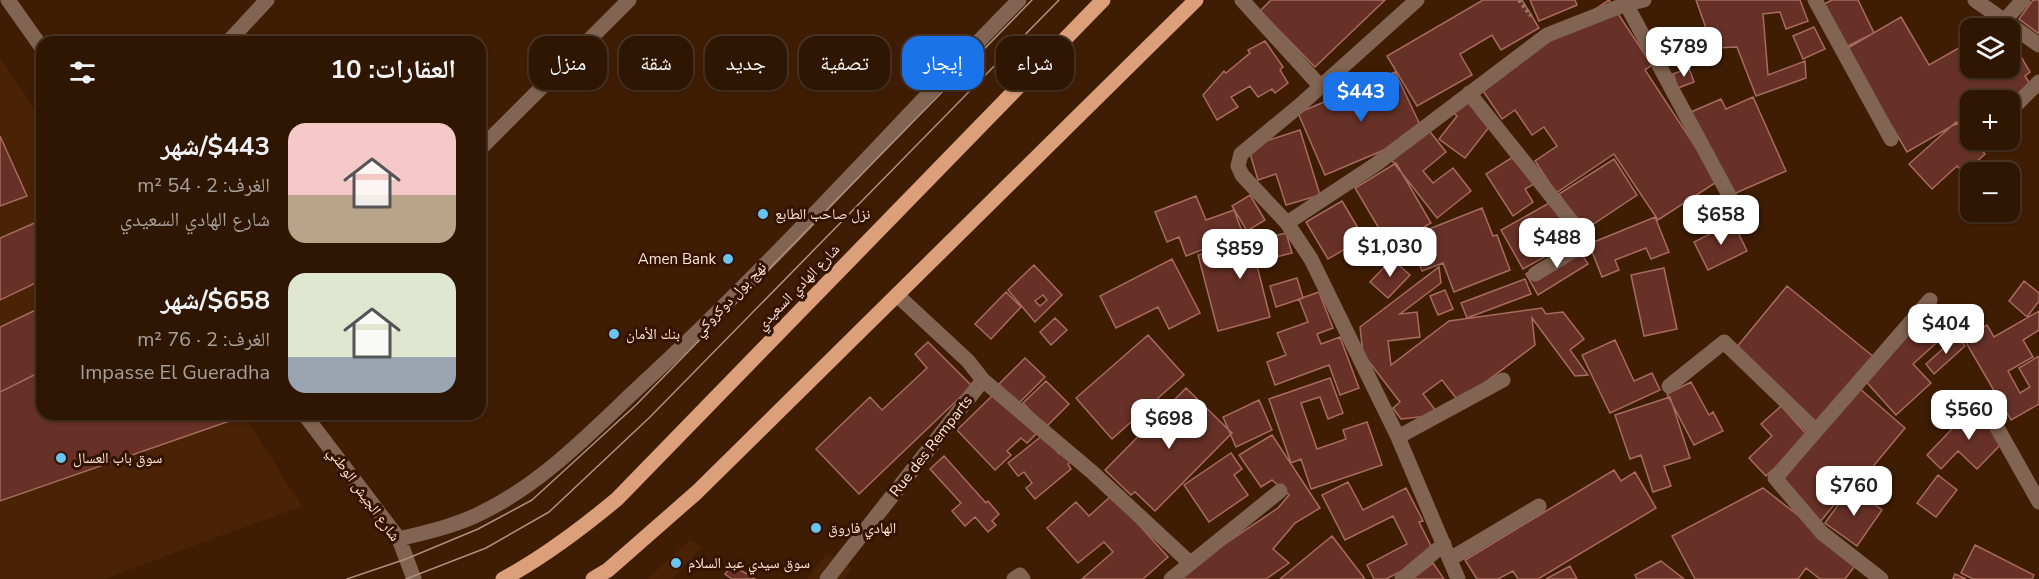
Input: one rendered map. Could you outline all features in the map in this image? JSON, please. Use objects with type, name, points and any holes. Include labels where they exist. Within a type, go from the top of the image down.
[{"type":"main road","name":"شارع الهادي السعيدي","points":[[503,579],[537,560],[617,499],[1103,0]]},
{"type":"main road","points":[[594,579],[608,570],[697,492],[1196,0]]},
{"type":"street","points":[[9,0],[36,39]]},
{"type":"street","points":[[234,36],[267,0]]},
{"type":"street","points":[[486,143],[629,0]]},
{"type":"street","name":"نهج بول دوكروكي","points":[[399,539],[457,524],[483,512],[536,480],[561,459],[695,336],[1019,0]]},
{"type":"street","points":[[1242,0],[1321,87]]},
{"type":"street","points":[[1417,0],[1321,87],[1241,154],[1239,159],[1242,176],[1287,223],[1311,259],[1398,437],[1458,579]]},
{"type":"street","points":[[1287,223],[1375,165],[1547,35],[1626,4],[1644,0]]},
{"type":"street","points":[[1815,0],[1891,139]]},
{"type":"street","points":[[1975,0],[2000,18]]},
{"type":"street","points":[[2007,18],[2023,0]]},
{"type":"street","points":[[1626,4],[1738,212]]},
{"type":"street","points":[[2020,32],[2039,45]]},
{"type":"street","points":[[2020,101],[2039,82]]},
{"type":"street","points":[[1469,93],[1588,242],[1535,274]]},
{"type":"street","name":"Rue des Remparts","points":[[827,579],[984,380],[968,361],[897,295]]},
{"type":"street","points":[[1881,579],[1822,533],[1775,478],[1930,300]]},
{"type":"street","points":[[1669,386],[1724,342],[1816,431]]},
{"type":"street","points":[[984,380],[1092,472],[1189,562]]},
{"type":"street","points":[[1398,437],[1503,380]]},
{"type":"street","name":"شارع الجيش الوطني","points":[[309,420],[399,539],[414,579]]},
{"type":"street","points":[[1995,424],[2039,502]]},
{"type":"street","points":[[1171,579],[1280,490]]},
{"type":"street","points":[[1402,579],[1447,551],[1539,506]]},
{"type":"street","points":[[1014,579],[1020,575],[1023,579]]},
{"type":"shaded area","points":[[0,58],[36,112],[36,374],[0,392]]},
{"type":"shaded area","name":"سوق باب العسال","points":[[233,420],[247,420],[302,506],[104,579],[0,579],[0,501]]},
{"type":"shaded area","name":"سوق سيدي عبد السلام","points":[[690,540],[702,547],[672,579],[647,579]]},
{"type":"shaded area","name":"سوق سيدي عبد السلام","points":[[826,554],[852,568],[845,579],[807,579]]},
{"type":"building","points":[[1271,0],[1385,0],[1315,67],[1260,11]]},
{"type":"building","points":[[1483,0],[1522,0],[1539,28],[1501,50],[1492,35],[1460,54],[1472,75],[1417,106],[1387,56]]},
{"type":"building","points":[[1530,0],[1575,0],[1577,5],[1539,21]]},
{"type":"building","points":[[1609,0],[1652,65],[1645,70],[1718,181],[1658,220],[1614,154],[1556,193],[1535,161],[1557,146],[1544,127],[1532,135],[1515,110],[1502,119],[1479,85]]},
{"type":"building","points":[[1696,0],[1800,0],[1808,21],[1786,29],[1780,12],[1763,14],[1768,75],[1805,61],[1806,78],[1756,96],[1737,47],[1713,48]]},
{"type":"building","points":[[1832,0],[1858,0],[1874,33],[1838,51],[1816,8]]},
{"type":"building","points":[[2033,0],[2039,0],[2039,34],[2020,18]]},
{"type":"building","points":[[1901,17],[1929,65],[1960,47],[1960,78],[2020,78],[2020,55],[2030,72],[2025,76],[2036,94],[2020,103],[2020,90],[1960,90],[1960,121],[1907,152],[1846,49]]},
{"type":"building","points":[[1814,27],[1825,49],[1803,59],[1793,36]]},
{"type":"building","points":[[1265,41],[1283,67],[1280,70],[1288,83],[1275,93],[1272,89],[1258,97],[1250,86],[1231,97],[1238,107],[1217,120],[1203,95],[1224,71],[1226,73],[1250,53],[1248,50]]},
{"type":"building","points":[[1689,68],[1694,82],[1678,88],[1673,74]]},
{"type":"building","points":[[1395,72],[1424,133],[1325,175],[1298,113]]},
{"type":"building","points":[[1753,97],[1786,171],[1729,196],[1691,112],[1721,99],[1726,109]]},
{"type":"building","points":[[1464,98],[1494,121],[1465,158],[1439,139],[1457,116],[1453,112]]},
{"type":"building","points":[[1956,122],[1960,126],[1960,150],[1981,150],[1985,154],[1976,162],[1960,162],[1960,169],[1957,166],[1932,189],[1909,164]]},
{"type":"building","points":[[1427,128],[1446,152],[1423,171],[1433,183],[1453,168],[1471,191],[1437,218],[1390,158]]},
{"type":"building","points":[[1300,130],[1320,195],[1286,205],[1276,174],[1258,180],[1248,147]]},
{"type":"building","points":[[0,136],[27,196],[0,206]]},
{"type":"building","points":[[1516,155],[1534,184],[1525,189],[1533,202],[1513,216],[1486,174]]},
{"type":"building","points":[[1614,159],[1637,195],[1583,231],[1559,194]]},
{"type":"building","points":[[1396,163],[1431,223],[1390,247],[1355,188]]},
{"type":"building","points":[[1250,195],[1265,220],[1247,231],[1232,206]]},
{"type":"building","points":[[1196,196],[1206,220],[1234,210],[1243,234],[1186,256],[1179,237],[1167,242],[1155,212]]},
{"type":"building","points":[[1342,201],[1364,238],[1328,259],[1306,222]]},
{"type":"building","points":[[1551,202],[1573,241],[1523,269],[1501,230]]},
{"type":"building","points":[[1482,208],[1493,236],[1497,235],[1510,270],[1454,292],[1443,263],[1422,271],[1409,237]]},
{"type":"building","points":[[1655,217],[1669,252],[1651,259],[1646,248],[1615,260],[1619,270],[1602,277],[1589,244]]},
{"type":"building","points":[[36,222],[36,283],[0,300],[0,238]]},
{"type":"building","points":[[1733,222],[1747,251],[1708,270],[1694,242]]},
{"type":"building","points":[[1286,233],[1292,253],[1256,262],[1270,317],[1218,331],[1198,255]]},
{"type":"building","points":[[1575,244],[1588,264],[1538,295],[1526,274]]},
{"type":"building","points":[[1172,259],[1200,313],[1169,329],[1158,307],[1116,328],[1100,296]]},
{"type":"building","points":[[1392,259],[1410,275],[1388,298],[1370,282]]},
{"type":"building","points":[[1034,265],[1062,295],[1035,322],[1008,290]],"holes":[[[1043,295],[1047,300],[1040,306],[1035,301]]]},
{"type":"building","points":[[1439,267],[1441,283],[1400,314],[1417,312],[1420,337],[1388,341],[1391,365],[1449,321],[1542,308],[1546,314],[1563,312],[1584,339],[1570,350],[1588,375],[1575,376],[1532,318],[1535,345],[1459,402],[1442,380],[1423,394],[1439,415],[1401,419],[1393,408],[1400,402],[1363,354],[1360,327]]},
{"type":"building","points":[[1664,268],[1677,329],[1644,336],[1631,275]]},
{"type":"building","points":[[1297,278],[1303,298],[1276,307],[1270,286]]},
{"type":"building","points":[[1525,279],[1531,294],[1467,318],[1461,303]]},
{"type":"building","points":[[2024,281],[2039,293],[2039,301],[2027,317],[2009,301]]},
{"type":"building","points":[[1787,286],[1874,357],[1819,424],[1732,353]]},
{"type":"building","points":[[1445,290],[1453,309],[1438,315],[1430,296]]},
{"type":"building","points":[[1006,292],[1021,307],[991,339],[975,324]]},
{"type":"building","points":[[1319,292],[1333,328],[1317,334],[1321,344],[1340,337],[1359,388],[1340,395],[1329,365],[1275,385],[1267,362],[1286,355],[1277,333],[1308,322],[1299,299]]},
{"type":"building","points":[[1936,308],[1954,327],[1913,364],[1931,383],[1896,415],[1861,376]]},
{"type":"building","points":[[36,310],[36,374],[0,392],[0,327]]},
{"type":"building","points":[[2039,311],[2039,330],[2023,340],[2033,357],[2008,371],[2020,393],[2030,387],[2019,368],[2039,356],[2039,404],[2011,420],[1964,339],[1987,325],[1994,337]]},
{"type":"building","points":[[1055,318],[1067,330],[1051,345],[1040,332]]},
{"type":"building","points":[[1148,335],[1184,375],[1112,439],[1076,398]]},
{"type":"building","points":[[1957,336],[1965,346],[1934,374],[1926,364]]},
{"type":"building","points":[[1615,340],[1634,381],[1652,373],[1660,390],[1610,413],[1582,355]]},
{"type":"building","points":[[928,342],[972,386],[859,494],[816,449],[870,397],[882,410],[927,368],[915,354]]},
{"type":"building","points":[[1025,358],[1045,377],[1018,404],[999,384]]},
{"type":"building","name":"سوق باب العسال","points":[[36,374],[36,420],[233,420],[0,501],[0,392]]},
{"type":"building","points":[[1330,378],[1343,413],[1328,419],[1320,397],[1301,403],[1317,449],[1346,439],[1343,430],[1367,422],[1382,465],[1311,489],[1301,459],[1291,463],[1269,399]]},
{"type":"building","points":[[1046,381],[1069,404],[1046,427],[1023,403]]},
{"type":"building","points":[[1691,382],[1709,415],[1713,412],[1723,431],[1694,445],[1667,394]]},
{"type":"building","points":[[1186,388],[1232,433],[1155,511],[1135,492],[1131,495],[1105,470]]},
{"type":"building","points":[[1859,388],[1905,428],[1861,481],[1857,477],[1820,522],[1777,487]]},
{"type":"building","points":[[996,392],[1037,433],[1027,443],[1021,438],[1007,451],[1011,455],[995,470],[957,430]]},
{"type":"building","points":[[1670,397],[1690,458],[1664,466],[1671,486],[1653,492],[1641,455],[1630,459],[1615,415]]},
{"type":"building","points":[[1259,400],[1272,430],[1236,447],[1223,417]]},
{"type":"building","points":[[1781,406],[1809,437],[1766,476],[1749,458],[1772,436],[1761,424]]},
{"type":"building","points":[[1974,406],[2007,438],[1977,469],[1958,451],[1941,469],[1927,455]]},
{"type":"building","points":[[1043,435],[1059,454],[1063,451],[1071,461],[1068,464],[1071,469],[1035,499],[1026,488],[1032,483],[1024,472],[1018,476],[1008,463]]},
{"type":"building","points":[[1272,435],[1320,508],[1295,523],[1273,549],[1289,563],[1266,579],[1173,579],[1278,508],[1289,495],[1272,480],[1261,487],[1239,455]]},
{"type":"building","points":[[1231,453],[1242,469],[1234,475],[1248,495],[1209,522],[1184,485]]},
{"type":"building","points":[[944,456],[986,503],[988,501],[999,514],[992,521],[996,525],[988,532],[975,517],[965,526],[952,511],[961,503],[930,469]]},
{"type":"building","points":[[1614,470],[1621,481],[1635,472],[1656,508],[1538,579],[1518,579],[1513,571],[1498,579],[1477,579],[1465,560]]},
{"type":"building","points":[[1938,475],[1957,490],[1936,517],[1917,503]]},
{"type":"building","points":[[1348,482],[1363,510],[1406,488],[1423,521],[1419,522],[1435,554],[1386,579],[1374,579],[1367,565],[1407,544],[1393,516],[1345,540],[1322,495]]},
{"type":"building","points":[[1851,487],[1882,510],[1857,546],[1825,523]]},
{"type":"building","points":[[1763,488],[1858,562],[1845,579],[1820,579],[1806,568],[1798,579],[1695,579],[1672,536]]},
{"type":"building","points":[[1112,495],[1168,557],[1143,579],[1082,579],[1113,552],[1104,542],[1078,563],[1047,528],[1076,502],[1089,516]]},
{"type":"building","points":[[1332,536],[1365,579],[1280,579]]},
{"type":"building","points":[[1975,545],[2034,575],[2032,579],[1973,579],[1961,573]]},
{"type":"building","points":[[1661,561],[1684,579],[1637,579],[1635,575]]},
{"type":"building","points":[[1433,563],[1444,579],[1412,579]]},
{"type":"building","points":[[732,565],[755,579],[732,579],[725,574]]},
{"type":"building","points":[[1570,566],[1577,579],[1546,579]]},
{"type":"building","points":[[1955,574],[1966,579],[1953,579]]},
{"type":"tram line","points":[[347,579],[406,559],[478,529],[532,500],[636,405],[1032,0]]},
{"type":"tram line","points":[[406,579],[486,548],[549,512],[650,417],[1059,0]]},
{"type":"place","name":"نزل صاحب الطابع","points":[[763,214]]},
{"type":"place","name":"Amen Bank","points":[[728,259]]},
{"type":"place","name":"بنك الأمان","points":[[614,334]]},
{"type":"place","name":"سوق باب العسال","points":[[61,458]]},
{"type":"place","name":"الهادي فاروق","points":[[816,528]]},
{"type":"place","name":"سوق سيدي عبد السلام","points":[[676,563]]}]
